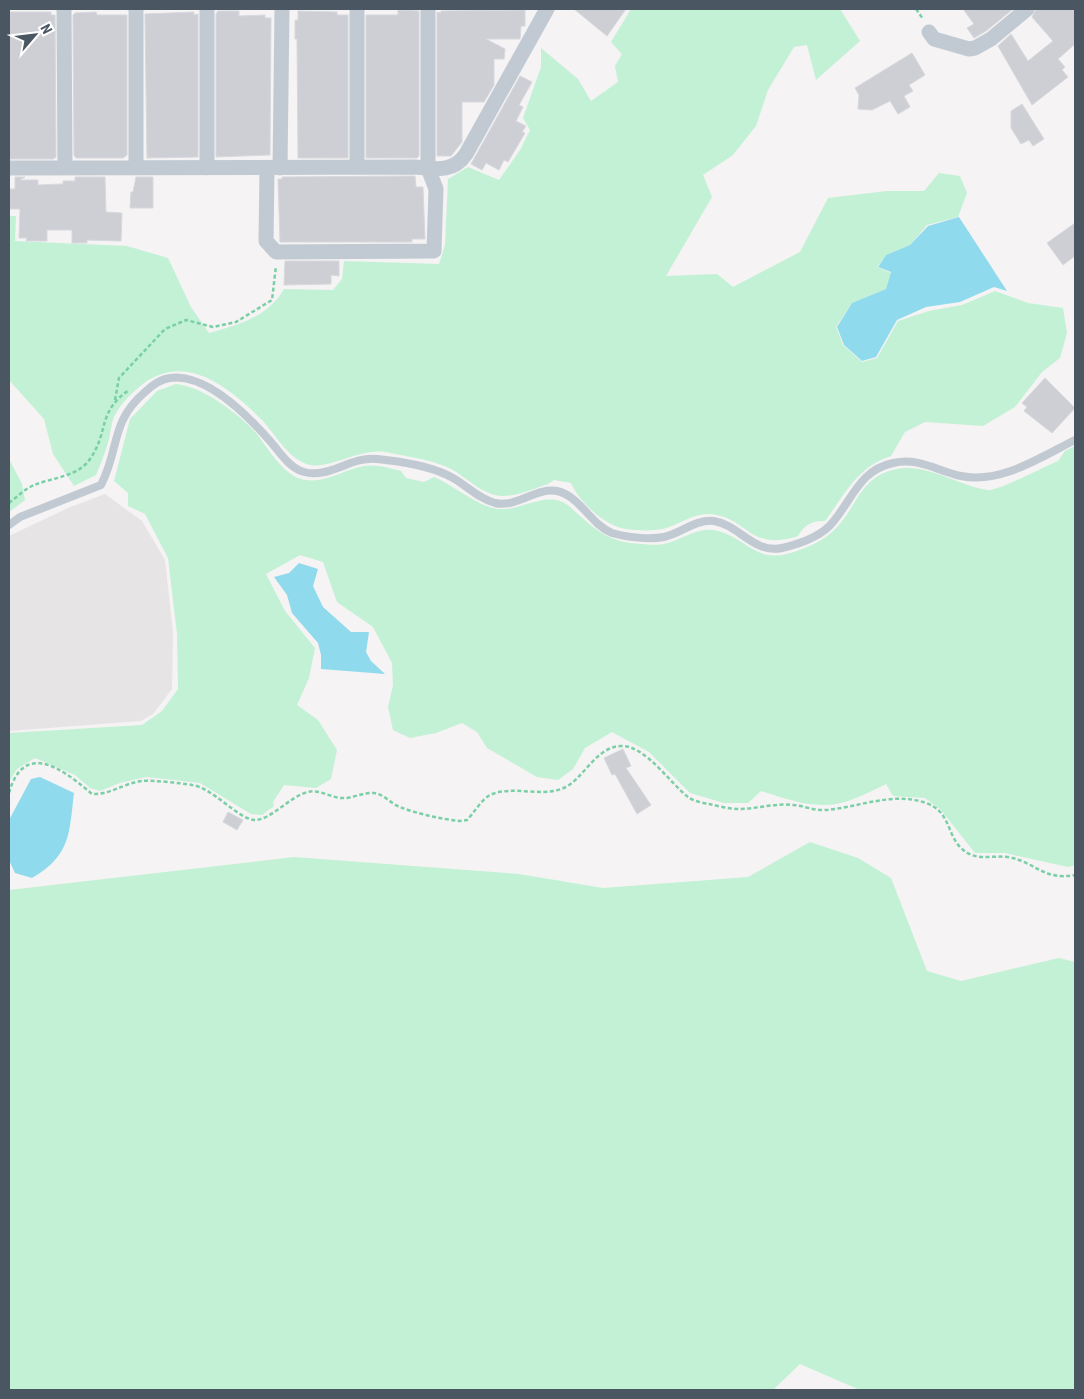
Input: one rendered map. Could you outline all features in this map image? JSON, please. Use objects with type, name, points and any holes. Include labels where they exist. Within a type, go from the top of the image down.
[{"type":"street","points":[[64,9],[65,168]]},
{"type":"street","points":[[136,9],[136,168]]},
{"type":"street","points":[[206,168],[207,9]]},
{"type":"street","points":[[282,9],[274,168],[266,241],[276,252],[434,251],[436,189],[428,168],[428,9]]},
{"type":"street","points":[[357,9],[358,167]]},
{"type":"street","points":[[9,168],[358,167],[444,170],[460,162],[548,9]]},
{"type":"street","points":[[929,32],[934,39],[969,49],[975,48],[992,39],[1027,9]]},
{"type":"lane","points":[[9,524],[20,517],[101,485],[124,415],[149,389],[162,380],[176,378],[193,380],[210,389],[244,414],[290,463],[303,472],[323,473],[354,462],[375,458],[444,473],[486,499],[500,504],[510,503],[545,492],[559,491],[575,502],[602,527],[617,534],[665,537],[692,525],[711,521],[728,527],[756,545],[774,550],[803,541],[832,524],[861,480],[885,465],[911,460],[956,475],[989,476],[1014,470],[1075,440]]},
{"type":"path","points":[[9,503],[33,485],[71,474],[90,461],[101,437],[106,416],[115,400],[119,378],[165,329],[186,320],[213,327],[236,322],[272,300],[276,252]]},
{"type":"path","points":[[115,400],[138,384],[149,389]]},
{"type":"path","points":[[9,792],[13,777],[20,769],[31,762],[45,763],[77,782],[92,794],[103,794],[122,786],[144,781],[193,785],[254,820],[267,816],[292,798],[308,792],[319,792],[339,798],[350,798],[372,793],[381,795],[389,802],[403,808],[460,821],[467,820],[490,796],[525,791],[561,790],[571,785],[586,766],[604,753],[618,746],[631,746],[651,761],[689,798],[708,804],[738,809],[791,804],[824,810],[858,803],[905,800],[923,802],[936,807],[946,818],[961,848],[973,856],[1008,857],[1026,863],[1049,875],[1059,877],[1075,875]]},
{"type":"shaded area","points":[[105,494],[142,521],[165,560],[173,633],[172,689],[153,714],[141,721],[9,731],[9,536],[68,508]]},
{"type":"green space","points":[[631,9],[840,9],[860,41],[816,80],[807,45],[794,47],[768,90],[756,126],[733,155],[703,175],[712,197],[666,276],[717,274],[733,287],[800,252],[828,198],[887,191],[924,191],[939,173],[960,176],[967,193],[958,217],[927,225],[910,245],[886,255],[877,267],[891,273],[886,289],[852,303],[836,327],[843,345],[862,362],[877,358],[898,321],[929,311],[962,305],[995,291],[1028,303],[1063,308],[1067,333],[1060,358],[1042,372],[1015,407],[983,426],[925,422],[905,432],[891,456],[879,461],[860,474],[825,521],[812,522],[798,536],[781,540],[768,540],[758,537],[723,516],[710,514],[698,515],[663,529],[631,530],[621,528],[606,521],[592,510],[574,490],[571,483],[554,480],[548,484],[521,493],[509,496],[496,495],[481,489],[440,464],[385,452],[364,453],[322,465],[304,463],[286,450],[262,420],[234,395],[204,377],[188,372],[171,372],[155,377],[138,388],[120,406],[114,417],[108,442],[96,475],[74,486],[53,454],[44,419],[9,380],[9,216],[16,216],[15,241],[127,246],[168,258],[191,307],[209,333],[231,327],[261,313],[270,307],[284,289],[333,290],[342,279],[344,261],[439,264],[445,245],[448,179],[468,167],[499,180],[520,150],[530,130],[523,118],[541,67],[541,48],[578,79],[591,101],[618,82],[615,66],[622,54],[611,42]]},
{"type":"green space","points":[[176,384],[208,395],[230,410],[256,433],[288,472],[301,479],[325,479],[364,466],[382,467],[401,471],[406,478],[424,482],[434,477],[476,501],[493,508],[508,509],[545,500],[560,501],[602,533],[622,542],[661,544],[699,531],[711,530],[728,535],[761,553],[770,555],[794,552],[810,546],[825,537],[842,522],[865,487],[881,474],[905,468],[917,469],[988,490],[1011,483],[1058,461],[1065,451],[1075,446],[1075,865],[1068,867],[1005,853],[975,853],[941,810],[925,798],[893,796],[886,784],[856,798],[831,805],[814,805],[799,802],[761,791],[748,803],[724,803],[690,793],[649,752],[612,732],[585,748],[573,769],[558,780],[537,777],[487,748],[477,732],[462,723],[436,733],[410,738],[393,730],[388,707],[393,685],[392,663],[373,627],[337,602],[323,562],[300,555],[266,574],[285,611],[315,648],[309,678],[297,705],[318,720],[337,750],[331,779],[316,788],[284,785],[273,802],[274,806],[262,815],[251,814],[200,783],[146,777],[120,783],[100,791],[90,788],[75,775],[35,758],[17,769],[9,782],[9,733],[142,725],[162,711],[178,689],[177,634],[168,558],[145,514],[128,506],[128,493],[114,481],[130,419],[157,391]]},
{"type":"green space","points":[[9,459],[22,484],[25,500],[9,512]]},
{"type":"green space","points":[[810,842],[858,858],[891,878],[927,971],[961,981],[1059,958],[1075,962],[1075,1390],[860,1390],[800,1364],[773,1390],[9,1390],[9,890],[294,857],[519,874],[603,888],[748,877]]},
{"type":"water","points":[[959,217],[1007,291],[994,287],[960,302],[926,307],[897,320],[876,357],[862,361],[844,345],[837,327],[852,303],[886,289],[891,272],[878,267],[886,255],[910,245],[928,226]]},
{"type":"water","points":[[299,563],[318,569],[313,586],[323,607],[351,632],[369,632],[366,652],[371,661],[385,674],[321,669],[321,655],[318,643],[292,613],[287,595],[274,577],[289,573]]},
{"type":"water","points":[[40,777],[74,793],[66,842],[54,861],[32,878],[15,873],[9,860],[9,820],[31,779]]},
{"type":"building","points":[[574,9],[626,9],[607,36]]},
{"type":"building","points":[[963,9],[1013,9],[986,31],[974,38],[967,28],[974,24]]},
{"type":"building","points":[[1036,9],[1075,9],[1075,44],[1058,59],[1065,67],[1062,70],[1068,77],[1032,105],[998,46],[1011,34],[1028,61],[1053,41],[1032,17]]},
{"type":"building","points":[[398,10],[419,11],[419,156],[417,158],[366,158],[366,15],[398,15]]},
{"type":"building","points":[[525,10],[525,26],[521,26],[520,39],[486,39],[505,49],[504,59],[494,59],[494,85],[484,102],[462,102],[462,142],[451,156],[437,156],[437,12]]},
{"type":"building","points":[[218,11],[239,11],[239,16],[265,15],[265,18],[271,18],[270,155],[216,157],[216,14]]},
{"type":"building","points":[[298,11],[337,12],[337,15],[348,15],[348,158],[298,158],[297,39],[295,39],[295,20],[298,20]]},
{"type":"building","points":[[9,12],[51,12],[51,15],[55,15],[56,157],[53,159],[9,159]]},
{"type":"building","points":[[96,12],[97,15],[127,15],[127,155],[123,158],[76,158],[74,155],[73,15],[75,13]]},
{"type":"building","points":[[194,12],[194,15],[198,14],[198,157],[147,158],[145,14]]},
{"type":"building","points":[[912,53],[925,75],[909,85],[913,91],[904,96],[910,107],[898,114],[890,101],[872,110],[858,109],[859,95],[855,88]]},
{"type":"building","points":[[520,76],[532,82],[519,105],[523,107],[516,121],[526,126],[522,132],[525,133],[508,162],[504,160],[499,170],[486,163],[482,170],[471,164]]},
{"type":"building","points":[[1022,104],[1044,139],[1033,146],[1029,140],[1021,144],[1011,128],[1011,111]]},
{"type":"building","points":[[415,176],[416,187],[423,187],[425,239],[412,239],[412,242],[280,242],[278,179],[282,179],[282,177]]},
{"type":"building","points":[[15,177],[25,177],[20,180],[38,180],[38,185],[63,184],[63,181],[75,181],[75,177],[105,177],[106,212],[122,213],[121,241],[87,240],[87,243],[72,243],[72,230],[47,230],[47,241],[26,241],[27,238],[19,238],[20,209],[9,209],[9,189],[15,189]]},
{"type":"building","points":[[136,177],[153,177],[153,208],[130,208],[131,192],[133,192]]},
{"type":"building","points":[[1075,223],[1075,256],[1063,265],[1047,243]]},
{"type":"building","points":[[285,261],[339,261],[339,276],[331,275],[331,284],[284,285]]},
{"type":"building","points":[[1045,378],[1075,408],[1052,433],[1024,411],[1027,407],[1022,403]]},
{"type":"building","points":[[623,749],[631,766],[626,768],[651,805],[637,814],[615,774],[612,775],[604,758]]},
{"type":"building","points":[[228,812],[243,820],[237,830],[223,822]]}]
